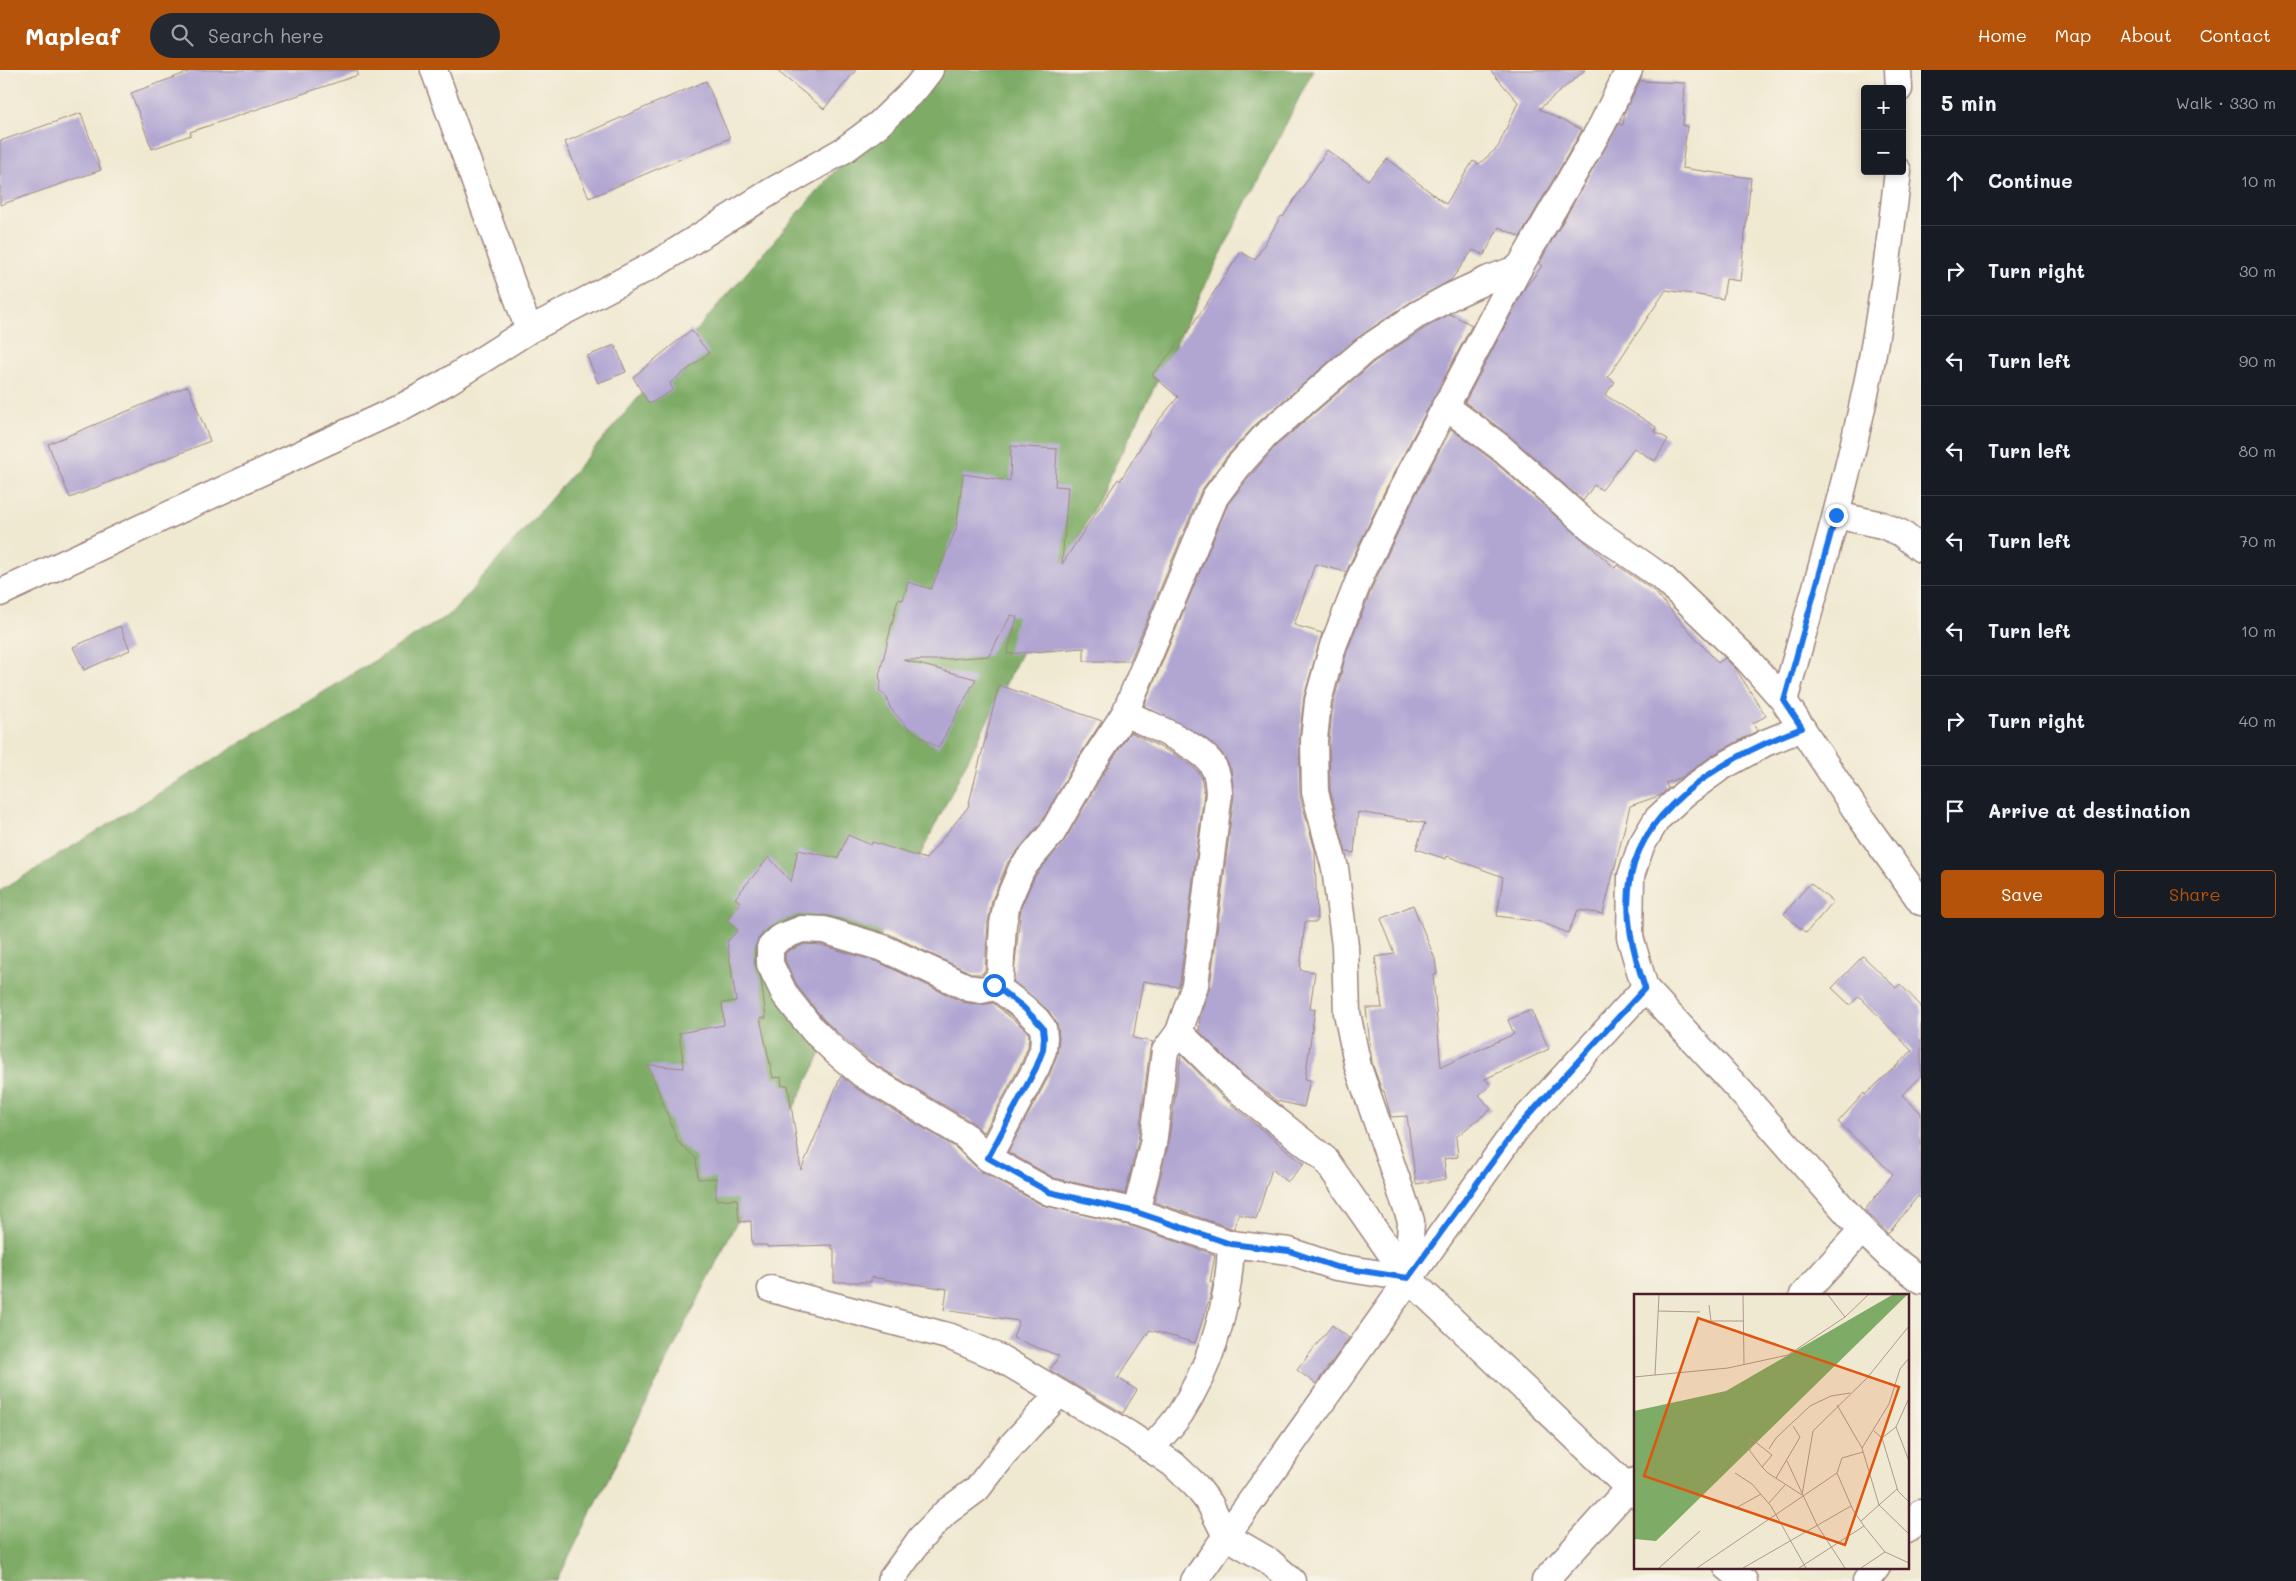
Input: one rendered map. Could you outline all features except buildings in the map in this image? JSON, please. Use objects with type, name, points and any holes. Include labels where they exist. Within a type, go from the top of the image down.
[{"type":"street","points":[[434,70],[528,330]]},
{"type":"street","points":[[0,593],[402,407],[447,382],[528,330],[660,262],[772,190],[844,150],[879,124],[916,88],[930,70]]},
{"type":"street","points":[[1408,1278],[1411,1221],[1358,1067],[1347,1013],[1345,946],[1335,868],[1315,792],[1314,740],[1318,701],[1333,646],[1361,575],[1445,406],[1519,268],[1602,125],[1629,70]]},
{"type":"street","points":[[1898,70],[1899,85]]},
{"type":"street","points":[[1784,701],[1836,515],[1866,388],[1890,242],[1898,175]]},
{"type":"street","points":[[1408,1278],[1336,1267],[1289,1251],[1231,1244],[1136,1212],[1049,1192],[988,1158],[964,1135],[862,1074],[837,1053],[813,1030],[785,994],[770,964],[770,948],[779,938],[802,929],[824,930],[883,948],[969,988],[981,990],[994,985],[1000,976],[1007,904],[1022,868],[1052,833],[1089,768],[1125,713],[1215,497],[1239,465],[1266,435],[1365,350],[1417,315],[1489,278],[1519,268]]},
{"type":"street","points":[[1445,406],[1500,447],[1590,526],[1664,579],[1747,659],[1784,701],[1861,818],[1921,902]]},
{"type":"street","points":[[1836,515],[1882,525],[1901,533],[1921,549]]},
{"type":"street","points":[[1125,713],[1200,751],[1211,763],[1218,776],[1219,793],[1194,986],[1179,1032],[1166,1051],[1153,1144],[1136,1212]]},
{"type":"street","points":[[1802,728],[1764,742],[1720,768],[1684,794],[1658,819],[1641,846],[1631,876],[1629,905],[1630,938],[1645,988],[1742,1093],[1862,1230],[1888,1255],[1921,1280]]},
{"type":"street","points":[[988,1158],[1036,1068],[1043,1050],[1044,1037],[1043,1028],[1036,1020],[1023,1007],[994,985]]},
{"type":"street","points":[[1194,1581],[1408,1278],[1517,1128],[1645,988]]},
{"type":"street","points":[[1179,1032],[1233,1086],[1325,1159],[1408,1278],[1632,1488],[1545,1581]]},
{"type":"street","points":[[1804,1294],[1862,1230]]},
{"type":"street","points":[[1150,1449],[1179,1416],[1201,1379],[1219,1328],[1230,1277],[1231,1244]]},
{"type":"street","points":[[771,1289],[951,1337],[1000,1358],[1173,1464],[1196,1486],[1210,1504],[1226,1536],[1269,1561],[1292,1581]]},
{"type":"street","points":[[890,1581],[921,1538],[946,1512],[977,1489],[1010,1447],[1059,1394]]},
{"type":"street","points":[[1908,1529],[1921,1513]]},
{"type":"street","points":[[1727,1568],[1744,1581]]},
{"type":"street","points":[[1866,1581],[1876,1568]]},
{"type":"green space","points":[[922,70],[1313,70],[557,1581],[0,1581],[0,891],[452,613]]},
{"type":"route","points":[[994,985],[1023,1007],[1036,1020],[1043,1028],[1044,1037],[1043,1050],[1036,1068],[988,1158],[1049,1192],[1136,1212],[1231,1244],[1289,1251],[1336,1267],[1408,1278],[1517,1128],[1645,988],[1630,938],[1629,905],[1631,876],[1641,846],[1658,819],[1684,794],[1720,768],[1764,742],[1802,728],[1784,701],[1836,515]]}]
